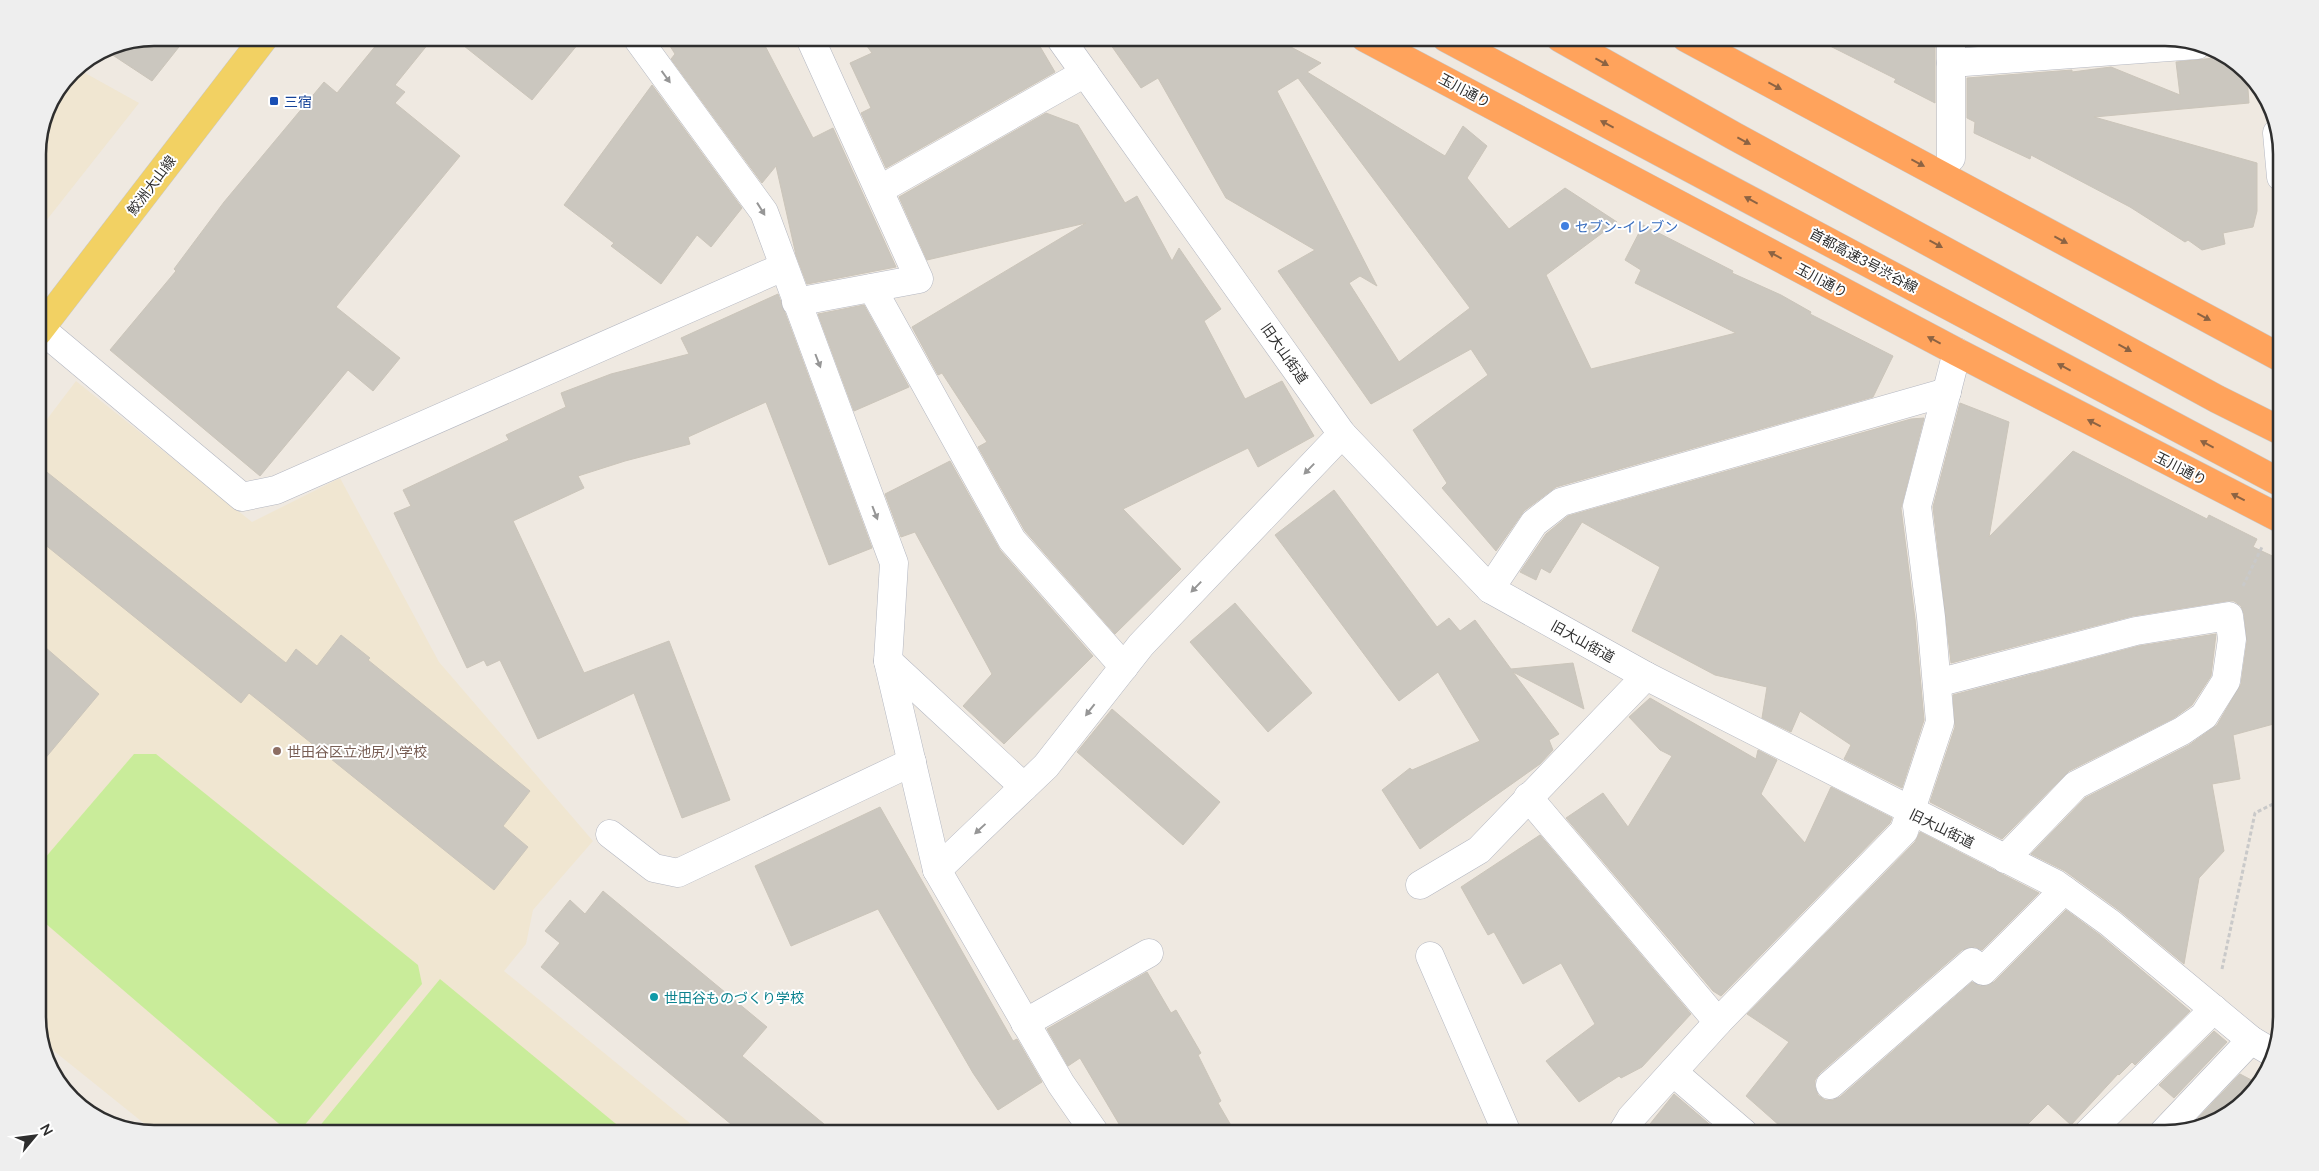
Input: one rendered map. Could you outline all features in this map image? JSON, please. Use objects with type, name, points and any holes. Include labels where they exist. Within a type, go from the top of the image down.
[{"type":"highway","name":"玉川通り","points":[[1380,46],[1957,352],[2273,516]]},
{"type":"highway","name":"首都高速3号渋谷線","points":[[1461,46],[2273,479]]},
{"type":"highway","points":[[1574,46],[1734,136],[2217,399],[2273,427]]},
{"type":"highway","points":[[1701,46],[2273,354]]},
{"type":"highway","points":[[1737,46],[1951,158],[2273,333]]},
{"type":"main road","name":"鮫洲大山線","points":[[46,322],[258,46]]},
{"type":"street","points":[[643,46],[764,212],[894,563],[888,661],[936,870],[1060,1084],[1089,1125]]},
{"type":"street","points":[[796,302],[919,278],[814,46]]},
{"type":"street","name":"旧大山街道","points":[[1066,46],[1342,434],[1490,589],[1646,676],[2064,890],[2110,923],[2262,1047]]},
{"type":"street","points":[[1951,158],[1951,50],[2149,46]]},
{"type":"street","points":[[879,190],[1085,73]]},
{"type":"street","points":[[46,337],[242,497],[276,490],[783,267]]},
{"type":"street","points":[[872,288],[1012,540],[1124,667]]},
{"type":"street","points":[[1627,1125],[1631,1118],[1718,1022],[1904,831],[1940,722],[1931,617],[1917,506],[1957,352]]},
{"type":"street","points":[[1490,589],[1534,523],[1561,502],[1947,392]]},
{"type":"street","points":[[936,870],[1046,766],[1141,645],[1342,434]]},
{"type":"street","points":[[1937,683],[2136,632],[2229,616],[2232,639],[2226,681],[2204,716],[2182,731],[2076,785],[2005,859]]},
{"type":"street","points":[[888,661],[1024,787]]},
{"type":"street","points":[[1420,885],[1479,850],[1646,676]]},
{"type":"street","points":[[610,834],[654,868],[678,872],[912,762]]},
{"type":"street","points":[[1528,797],[1718,1022]]},
{"type":"street","points":[[1830,1085],[1972,962],[1983,971],[2064,890]]},
{"type":"street","points":[[1025,1023],[1149,953]]},
{"type":"street","points":[[1430,956],[1503,1125]]},
{"type":"street","points":[[2097,1125],[2214,1009]]},
{"type":"street","points":[[2174,1124],[2262,1047]]},
{"type":"street","points":[[1673,1072],[1734,1125]]},
{"type":"path","points":[[2229,616],[2264,543]]},
{"type":"path","points":[[2214,1009],[2255,814],[2273,805]]},
{"type":"shaded area","points":[[84,72],[139,103],[46,221],[46,147],[48,133],[57,106],[69,88]]},
{"type":"shaded area","name":"世田谷区立池尻小学校","points":[[76,381],[252,522],[340,478],[439,662],[593,841],[533,910],[526,944],[504,971],[692,1125],[145,1124],[51,1049],[46,1024],[46,420]]},
{"type":"green space","points":[[134,754],[156,754],[418,965],[422,984],[305,1125],[280,1125],[46,924],[46,857]]},
{"type":"green space","points":[[440,979],[617,1125],[321,1125]]},
{"type":"building","points":[[180,46],[152,81],[112,55],[140,47]]},
{"type":"building","points":[[375,46],[427,46],[395,85],[405,92],[395,103],[460,156],[336,307],[400,358],[373,391],[348,370],[260,476],[110,350],[176,271],[174,269],[224,202],[324,82],[337,93]]},
{"type":"building","points":[[464,46],[576,46],[532,100]]},
{"type":"building","points":[[670,46],[765,46],[813,138],[833,128],[896,267],[807,284],[796,255],[776,166],[762,183],[671,59],[675,54]]},
{"type":"building","points":[[867,46],[1040,46],[1055,72],[886,168],[861,113],[871,108],[850,63],[872,53]]},
{"type":"building","points":[[1112,46],[1289,46],[1321,63],[1307,72],[1445,156],[1463,126],[1487,146],[1467,178],[1509,229],[1565,188],[1617,222],[1546,275],[1591,369],[1736,333],[1635,283],[1641,270],[1625,260],[1643,225],[1733,271],[1732,273],[1781,295],[1811,312],[1810,314],[1893,356],[1873,397],[1556,487],[1524,511],[1496,551],[1442,488],[1447,483],[1413,430],[1488,375],[1471,349],[1371,404],[1278,271],[1315,250],[1226,198],[1158,78],[1141,88]],"holes":[[[1298,78],[1470,308],[1399,362],[1349,283],[1360,276],[1377,286],[1277,91]]]},
{"type":"building","points":[[1830,46],[1935,46],[1935,103],[1894,82],[1896,79]]},
{"type":"building","points":[[2215,58],[2236,73],[2248,85],[2249,103],[2094,117],[2257,163],[2257,211],[2253,227],[2223,233],[2225,244],[2202,250],[2188,240],[2185,242],[2130,207],[2031,155],[2030,159],[1974,133],[1975,122],[1967,118],[1967,78],[2072,70],[2072,72],[2111,67],[2180,95],[2176,62]]},
{"type":"building","points":[[652,85],[742,208],[711,247],[697,235],[661,284],[611,246],[614,243],[564,205]]},
{"type":"building","points":[[1046,113],[1078,125],[1125,203],[1137,196],[1172,261],[1179,248],[1221,309],[1204,321],[1245,399],[1282,381],[1314,436],[1258,467],[1248,448],[1123,509],[1181,569],[1115,634],[1025,531],[978,447],[987,442],[942,373],[938,375],[912,327],[1086,223],[927,260],[899,197]]},
{"type":"building","points":[[778,294],[872,548],[829,565],[766,402],[688,437],[690,444],[625,461],[578,476],[584,488],[513,521],[584,673],[669,641],[730,800],[682,818],[634,693],[538,739],[500,660],[487,666],[484,660],[467,668],[394,513],[411,506],[403,490],[509,440],[506,435],[566,407],[561,393],[611,374],[689,354],[681,338]]},
{"type":"building","points":[[864,305],[909,387],[854,411],[818,314]]},
{"type":"building","points":[[1960,403],[2009,422],[1989,537],[2073,451],[2207,519],[2209,515],[2257,539],[2253,547],[2273,556],[2273,724],[2233,735],[2240,779],[2212,784],[2224,851],[2199,878],[2184,964],[2120,911],[2065,871],[2031,854],[2085,798],[2189,745],[2217,725],[2241,684],[2247,641],[2244,614],[2241,606],[2234,601],[2227,601],[2133,616],[1951,663],[1933,507]]},
{"type":"building","points":[[1924,418],[1901,508],[1915,619],[1924,720],[1902,788],[1844,759],[1851,745],[1800,711],[1791,732],[1762,718],[1767,687],[1715,675],[1632,631],[1660,567],[1582,522],[1550,573],[1541,568],[1536,580],[1520,572],[1546,534],[1568,516],[1911,419]]},
{"type":"building","points":[[950,461],[1000,550],[1093,656],[1004,744],[963,706],[992,674],[915,532],[901,537],[885,494]]},
{"type":"building","points":[[46,471],[286,663],[296,649],[317,666],[341,635],[370,658],[368,660],[530,791],[503,826],[528,847],[494,890],[249,693],[241,703],[46,545]]},
{"type":"building","points":[[1334,490],[1437,627],[1449,618],[1460,631],[1475,620],[1511,669],[1573,663],[1584,709],[1513,672],[1559,734],[1549,740],[1553,750],[1540,764],[1420,849],[1382,790],[1410,768],[1412,770],[1480,741],[1438,672],[1399,701],[1275,535]]},
{"type":"building","points":[[1235,603],[1312,693],[1268,732],[1190,642]]},
{"type":"building","points":[[2216,634],[2211,676],[2192,705],[2174,718],[2069,771],[2002,839],[1930,802],[1955,727],[1953,695],[2139,646]]},
{"type":"building","points":[[46,648],[99,694],[46,757]]},
{"type":"building","points":[[1650,698],[1756,759],[1758,750],[1777,760],[1761,794],[1805,843],[1831,787],[1892,818],[1890,823],[1721,996],[1713,991],[1566,818],[1603,793],[1628,827],[1672,756],[1660,750],[1629,717]]},
{"type":"building","points":[[1112,709],[1220,802],[1183,845],[1077,752]]},
{"type":"building","points":[[880,807],[1013,1041],[1017,1039],[1042,1082],[998,1110],[973,1073],[878,909],[791,946],[755,866]]},
{"type":"building","points":[[1920,832],[2039,893],[1982,950],[1975,947],[1962,950],[1820,1073],[1815,1080],[1818,1095],[1825,1100],[1833,1100],[1840,1097],[1972,982],[1980,986],[1994,982],[2066,910],[2100,935],[2190,1011],[2135,1065],[2132,1062],[2118,1074],[2071,1125],[2048,1104],[2027,1125],[1779,1125],[1746,1096],[1789,1042],[1747,1014],[1915,842]]},
{"type":"building","points":[[1540,835],[1691,1014],[1642,1067],[1621,1078],[1619,1076],[1579,1102],[1546,1061],[1595,1024],[1561,963],[1523,984],[1494,932],[1488,935],[1461,887]]},
{"type":"building","name":"世田谷ものづくり学校","points":[[603,891],[767,1027],[742,1056],[825,1125],[732,1125],[541,967],[560,943],[545,931],[570,900],[585,914]]},
{"type":"building","points":[[1147,972],[1171,1013],[1176,1010],[1201,1053],[1198,1055],[1221,1101],[1218,1103],[1231,1125],[1120,1125],[1080,1058],[1068,1066],[1047,1029]]},
{"type":"building","points":[[2214,1031],[2227,1042],[2174,1098],[2159,1085]]},
{"type":"building","points":[[2240,1074],[2252,1080],[2231,1102],[2206,1117],[2198,1118]]},
{"type":"building","points":[[1674,1094],[1710,1125],[1649,1125]]},
{"type":"place","name":"三宿","points":[[274,101]]},
{"type":"place","name":"セブン-イレブン","points":[[1565,226]]},
{"type":"place","name":"世田谷区立池尻小学校","points":[[277,751]]},
{"type":"place","name":"世田谷ものづくり学校","points":[[654,997]]}]
